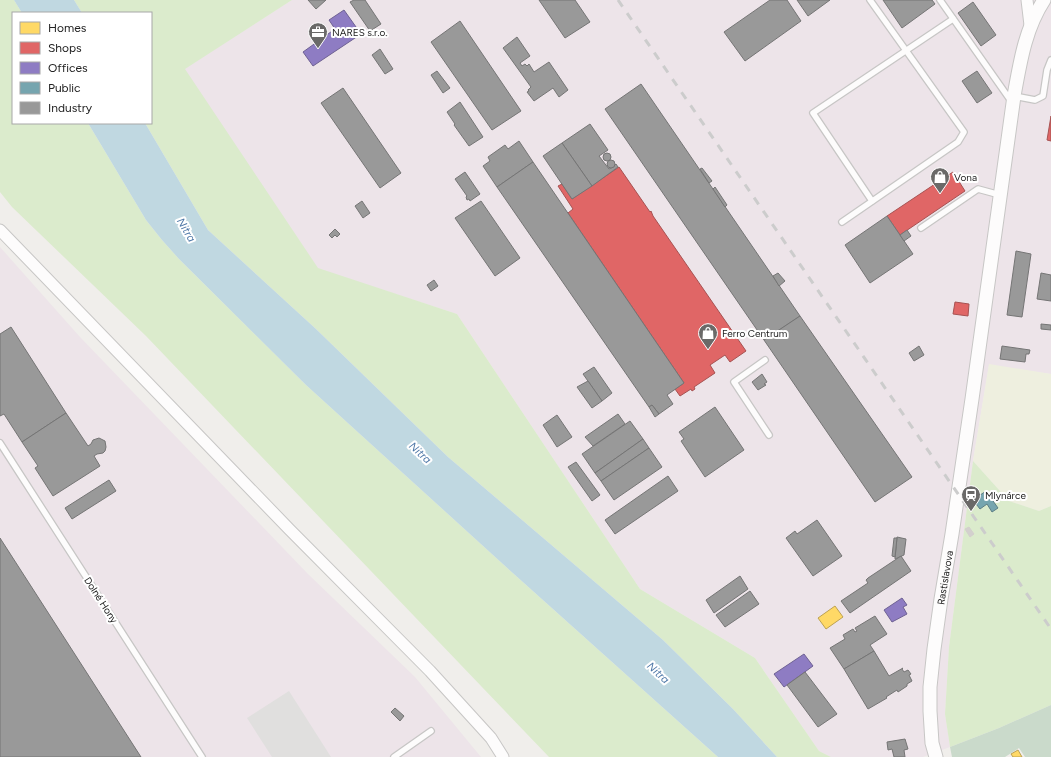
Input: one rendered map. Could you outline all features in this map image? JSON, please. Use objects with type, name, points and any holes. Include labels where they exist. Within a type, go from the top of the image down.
[{"type":"street","points":[[1027,0],[1030,25]]},
{"type":"street","name":"Rastislavova","points":[[936,757],[932,743],[930,700],[941,599],[972,398],[1013,100],[1023,48],[1030,25],[1044,0]]},
{"type":"street","points":[[0,230],[290,530],[430,671],[491,738],[503,757]]},
{"type":"lane","points":[[842,222],[958,142],[964,132],[870,0]]},
{"type":"lane","points":[[940,0],[1013,100],[1035,100],[1043,96],[1047,70],[1051,60]]},
{"type":"lane","points":[[872,201],[813,113],[953,19]]},
{"type":"lane","points":[[921,228],[978,189],[1000,195]]},
{"type":"lane","points":[[765,360],[734,382],[769,435]]},
{"type":"lane","name":"Dolné Hony","points":[[0,443],[202,757]]},
{"type":"lane","points":[[394,757],[431,731]]},
{"type":"shaded area","points":[[292,0],[1051,0],[1051,374],[989,365],[973,461],[949,647],[945,714],[950,747],[923,757],[831,757],[819,751],[755,658],[640,589],[457,314],[318,269],[184,69]]},
{"type":"shaded area","points":[[0,247],[80,337],[308,574],[415,677],[481,757],[0,757]]},
{"type":"shaded area","points":[[289,691],[331,757],[272,757],[247,718]]},
{"type":"green space","points":[[0,0],[14,0],[21,12],[12,12],[12,124],[89,124],[146,220],[179,259],[306,385],[718,757],[549,757],[146,336],[12,207],[0,192]]},
{"type":"green space","points":[[74,0],[292,0],[185,69],[318,268],[457,314],[640,589],[755,658],[819,751],[831,757],[777,757],[733,709],[663,640],[448,457],[316,329],[208,230],[146,124],[152,124],[152,12],[81,12]]},
{"type":"green space","points":[[989,364],[1051,374],[1051,506],[1039,511],[1009,501],[973,461]]},
{"type":"green space","points":[[973,461],[1009,501],[1039,511],[1051,506],[1051,705],[999,728],[950,747],[945,714],[949,647]]},
{"type":"green space","points":[[1051,705],[1051,757],[1025,757],[1019,748],[1005,757],[952,757],[950,747],[999,728]]},
{"type":"water","points":[[14,0],[74,0],[81,12],[21,12]]},
{"type":"water","name":"Nitra","points":[[89,124],[146,124],[208,230],[316,329],[448,457],[663,640],[733,709],[777,757],[718,757],[306,385],[179,259],[146,220]]},
{"type":"building: Homes","points":[[835,606],[843,617],[826,629],[818,618]]},
{"type":"building: Homes","points":[[1018,750],[1022,757],[1013,757],[1011,754]]},
{"type":"building: Shops","points":[[1051,116],[1051,141],[1047,140]]},
{"type":"building: Shops","points":[[619,167],[650,212],[651,211],[746,351],[730,362],[725,355],[710,365],[715,373],[694,387],[695,389],[692,391],[691,389],[680,396],[675,389],[684,383],[568,213],[573,209],[558,186],[562,184],[572,199]]},
{"type":"building: Shops","points":[[953,172],[965,191],[900,235],[887,216]]},
{"type":"building: Shops","points":[[955,302],[969,304],[968,316],[953,314]]},
{"type":"building: Offices","points":[[344,10],[361,34],[313,66],[303,52],[335,29],[329,20]]},
{"type":"building: Offices","points":[[902,598],[907,605],[903,607],[907,614],[892,622],[884,610]]},
{"type":"building: Offices","points":[[804,654],[813,666],[784,687],[774,674]]},
{"type":"building: Public","points":[[986,491],[998,508],[992,512],[987,504],[980,509],[973,500]]},
{"type":"building: Industry","points":[[308,0],[326,0],[316,9]]},
{"type":"building: Industry","points":[[354,0],[365,0],[381,24],[370,31],[350,2]]},
{"type":"building: Industry","points":[[539,0],[575,0],[590,22],[565,38]]},
{"type":"building: Industry","points":[[770,0],[787,0],[801,21],[745,61],[724,32]]},
{"type":"building: Industry","points":[[797,0],[830,0],[808,16]]},
{"type":"building: Industry","points":[[883,0],[932,0],[935,4],[902,28]]},
{"type":"building: Industry","points":[[973,2],[996,35],[981,46],[958,13]]},
{"type":"building: Industry","points":[[460,21],[521,111],[492,130],[431,42]]},
{"type":"building: Industry","points":[[517,37],[530,56],[520,63],[522,66],[525,64],[527,66],[529,64],[534,72],[549,62],[568,90],[559,97],[553,88],[534,101],[527,92],[531,87],[503,48]]},
{"type":"building: Industry","points":[[380,49],[393,69],[385,74],[372,55]]},
{"type":"building: Industry","points":[[437,71],[450,88],[443,93],[431,75]]},
{"type":"building: Industry","points":[[977,71],[992,93],[977,103],[962,81]]},
{"type":"building: Industry","points":[[641,84],[800,316],[764,340],[605,109]]},
{"type":"building: Industry","points":[[343,88],[401,173],[380,188],[321,103]]},
{"type":"building: Industry","points":[[460,102],[483,137],[469,146],[447,112]]},
{"type":"building: Industry","points":[[590,124],[608,150],[599,156],[609,169],[616,164],[618,167],[592,186],[562,143]]},
{"type":"building: Industry","points":[[519,141],[533,162],[497,187],[483,166],[490,161],[488,157],[505,145],[508,149]]},
{"type":"building: Industry","points":[[562,143],[592,186],[572,199],[543,156]]},
{"type":"building: Industry","points":[[605,153],[609,153],[611,157],[609,161],[605,161],[603,159],[603,155]]},
{"type":"building: Industry","points":[[609,160],[613,160],[615,164],[613,168],[609,168],[607,166],[607,162]]},
{"type":"building: Industry","points":[[533,162],[684,383],[667,395],[673,404],[659,414],[652,405],[649,407],[497,187]]},
{"type":"building: Industry","points":[[702,168],[712,181],[709,183],[700,169]]},
{"type":"building: Industry","points":[[465,172],[480,194],[470,201],[469,199],[467,200],[467,196],[455,179]]},
{"type":"building: Industry","points":[[715,187],[727,205],[725,207],[713,189]]},
{"type":"building: Industry","points":[[362,201],[370,213],[363,218],[355,206]]},
{"type":"building: Industry","points":[[481,201],[520,258],[495,276],[455,218]]},
{"type":"building: Industry","points":[[887,216],[913,254],[870,283],[845,245]]},
{"type":"building: Industry","points":[[335,229],[340,234],[337,237],[335,235],[332,238],[329,235]]},
{"type":"building: Industry","points":[[907,230],[911,236],[904,241],[900,235]]},
{"type":"building: Industry","points":[[1016,251],[1031,254],[1022,317],[1007,315]]},
{"type":"building: Industry","points":[[778,273],[785,281],[779,286],[773,276]]},
{"type":"building: Industry","points":[[1041,273],[1051,275],[1051,301],[1037,299]]},
{"type":"building: Industry","points":[[434,280],[438,286],[431,291],[427,285]]},
{"type":"building: Industry","points":[[800,316],[912,477],[875,502],[764,340]]},
{"type":"building: Industry","points":[[1041,324],[1051,325],[1051,330],[1041,329]]},
{"type":"building: Industry","points":[[11,327],[66,413],[22,442],[4,414],[0,416],[0,334]]},
{"type":"building: Industry","points":[[919,346],[924,355],[914,361],[909,353]]},
{"type":"building: Industry","points":[[1002,346],[1030,350],[1029,354],[1026,354],[1025,362],[1000,359]]},
{"type":"building: Industry","points":[[594,367],[612,393],[602,401],[583,374]]},
{"type":"building: Industry","points":[[762,374],[767,382],[764,384],[766,385],[758,390],[752,382]]},
{"type":"building: Industry","points":[[588,381],[602,401],[592,408],[577,387]]},
{"type":"building: Industry","points":[[652,405],[659,414],[655,417],[649,407]]},
{"type":"building: Industry","points":[[715,407],[744,450],[705,477],[681,441],[684,439],[679,432]]},
{"type":"building: Industry","points":[[66,413],[88,446],[93,440],[99,438],[105,441],[106,447],[103,453],[94,456],[100,466],[53,496],[35,468],[38,466],[22,442]]},
{"type":"building: Industry","points":[[618,414],[625,424],[593,446],[585,437]]},
{"type":"building: Industry","points":[[557,415],[572,437],[557,447],[543,425]]},
{"type":"building: Industry","points":[[630,421],[643,439],[595,473],[582,454]]},
{"type":"building: Industry","points":[[643,439],[649,448],[601,481],[595,473]]},
{"type":"building: Industry","points":[[649,448],[662,467],[614,500],[601,481]]},
{"type":"building: Industry","points":[[576,462],[600,495],[592,501],[568,467]]},
{"type":"building: Industry","points":[[668,476],[678,491],[615,534],[605,520]]},
{"type":"building: Industry","points":[[109,480],[116,491],[72,519],[65,508]]},
{"type":"building: Industry","points":[[817,520],[842,556],[813,576],[786,538],[795,531],[797,534]]},
{"type":"building: Industry","points":[[897,537],[906,539],[904,555],[895,559]]},
{"type":"building: Industry","points":[[0,538],[141,757],[0,757]]},
{"type":"building: Industry","points":[[894,538],[897,538],[895,557],[892,556]]},
{"type":"building: Industry","points":[[901,556],[911,571],[850,613],[841,601],[868,583],[866,580],[868,578]]},
{"type":"building: Industry","points":[[740,576],[748,589],[714,613],[706,600]]},
{"type":"building: Industry","points":[[750,591],[759,604],[725,627],[716,615]]},
{"type":"building: Industry","points":[[875,616],[887,634],[870,645],[874,651],[844,669],[830,648],[845,639],[843,635],[853,629],[855,632],[857,631],[855,628]]},
{"type":"building: Industry","points":[[874,651],[889,676],[903,668],[902,669],[904,672],[908,670],[911,674],[909,675],[912,681],[898,692],[897,690],[886,697],[887,698],[868,709],[844,669]]},
{"type":"building: Industry","points":[[805,672],[837,714],[818,727],[787,685]]},
{"type":"building: Industry","points":[[395,708],[404,716],[400,721],[391,712]]},
{"type":"building: Industry","points":[[905,739],[908,749],[904,750],[905,757],[894,757],[892,749],[888,750],[887,742]]},
{"type":"building: Other","points":[[969,527],[974,534],[970,537],[965,529]]},
{"type":"railway","points":[[618,0],[1051,629]]},
{"type":"place","name":"NARES s.r.o.","points":[[318,49]]},
{"type":"place","name":"Vona","points":[[940,194]]},
{"type":"place","name":"Ferro Centrum","points":[[708,350]]},
{"type":"place","name":"Mlynárce","points":[[971,512]]}]
